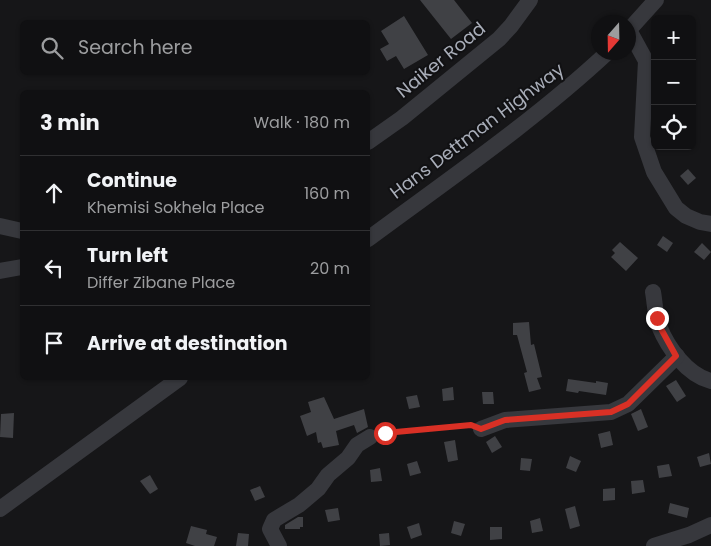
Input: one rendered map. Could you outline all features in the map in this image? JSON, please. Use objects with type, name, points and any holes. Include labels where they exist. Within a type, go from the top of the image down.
[{"type":"street","points":[[636,23],[656,0]]},
{"type":"street","name":"Naiker Road","points":[[370,141],[402,118],[499,39],[528,1]]},
{"type":"street","points":[[636,43],[646,61],[642,137],[654,172],[676,208],[686,216],[711,224]]},
{"type":"street","name":"Hans Dettman Highway","points":[[370,238],[531,118],[599,60]]},
{"type":"street","points":[[0,226],[20,231]]},
{"type":"street","points":[[0,271],[20,266]]},
{"type":"street","points":[[653,292],[660,327],[676,356],[702,379],[711,381]]},
{"type":"street","points":[[481,429],[505,420],[611,412],[628,404],[676,356]]},
{"type":"street","points":[[0,509],[177,380]]},
{"type":"street","points":[[279,546],[270,529],[274,520],[299,505],[318,489],[328,476],[348,458],[357,445],[370,437]]},
{"type":"street","points":[[654,546],[689,536],[711,525]]},
{"type":"path","points":[[370,437],[385,433],[471,425],[481,429]]},
{"type":"building","points":[[420,0],[454,0],[472,23],[451,39]]},
{"type":"building","points":[[404,16],[428,55],[404,69],[396,56],[387,61],[380,49],[389,44],[381,31]]},
{"type":"building","points":[[688,169],[696,178],[688,185],[680,176]]},
{"type":"building","points":[[663,236],[673,243],[667,252],[657,245]]},
{"type":"building","points":[[620,242],[638,258],[626,271],[611,257],[615,253],[612,250]]},
{"type":"building","points":[[702,243],[711,252],[704,260],[694,252]]},
{"type":"building","points":[[529,322],[531,345],[534,344],[542,377],[537,378],[541,389],[529,392],[524,373],[527,372],[517,335],[513,335],[513,323]]},
{"type":"building","points":[[568,379],[608,383],[606,395],[566,391]]},
{"type":"building","points":[[676,380],[686,396],[677,402],[666,386]]},
{"type":"building","points":[[453,387],[454,400],[443,401],[442,389]]},
{"type":"building","points":[[482,392],[493,392],[494,404],[483,404]]},
{"type":"building","points":[[417,395],[420,407],[409,409],[406,397]]},
{"type":"building","points":[[324,397],[334,419],[364,409],[368,427],[357,433],[354,425],[336,431],[339,445],[323,448],[321,442],[318,443],[316,432],[307,436],[300,416],[311,412],[308,402]]},
{"type":"building","points":[[641,409],[648,427],[638,431],[631,414]]},
{"type":"building","points":[[14,413],[13,438],[0,437],[1,414]]},
{"type":"building","points":[[610,431],[613,445],[601,448],[598,434]]},
{"type":"building","points":[[495,436],[502,447],[492,453],[486,442]]},
{"type":"building","points":[[455,440],[458,460],[448,462],[444,442]]},
{"type":"building","points":[[709,453],[711,464],[700,467],[697,457]]},
{"type":"building","points":[[570,456],[581,461],[576,472],[566,468]]},
{"type":"building","points":[[521,458],[532,459],[530,471],[520,470]]},
{"type":"building","points":[[417,461],[421,473],[410,476],[407,464]]},
{"type":"building","points":[[669,464],[672,476],[659,478],[657,466]]},
{"type":"building","points":[[380,468],[382,481],[371,482],[370,470]]},
{"type":"building","points":[[150,475],[158,489],[150,494],[140,481]]},
{"type":"building","points":[[643,480],[645,492],[632,494],[631,481]]},
{"type":"building","points":[[260,486],[265,497],[255,501],[250,490]]},
{"type":"building","points":[[615,488],[615,500],[603,501],[603,489]]},
{"type":"building","points":[[670,503],[689,508],[687,518],[668,513]]},
{"type":"building","points":[[575,506],[580,526],[570,529],[565,509]]},
{"type":"building","points":[[338,508],[340,520],[328,522],[325,510]]},
{"type":"building","points":[[298,517],[303,517],[303,527],[300,527],[300,529],[285,529],[285,525]]},
{"type":"building","points":[[540,518],[543,531],[532,533],[530,521]]},
{"type":"building","points":[[454,521],[465,524],[461,536],[451,533]]},
{"type":"building","points":[[419,523],[422,535],[411,539],[407,527]]},
{"type":"building","points":[[191,526],[207,530],[206,534],[217,537],[214,546],[195,546],[186,543]]},
{"type":"building","points":[[490,527],[502,527],[502,539],[490,540]]},
{"type":"building","points":[[238,533],[249,534],[248,546],[236,546]]},
{"type":"building","points":[[389,533],[390,545],[380,546],[379,534]]},
{"type":"route","points":[[385,433],[471,425],[481,429],[505,420],[611,412],[628,404],[676,356],[657,318]]}]
